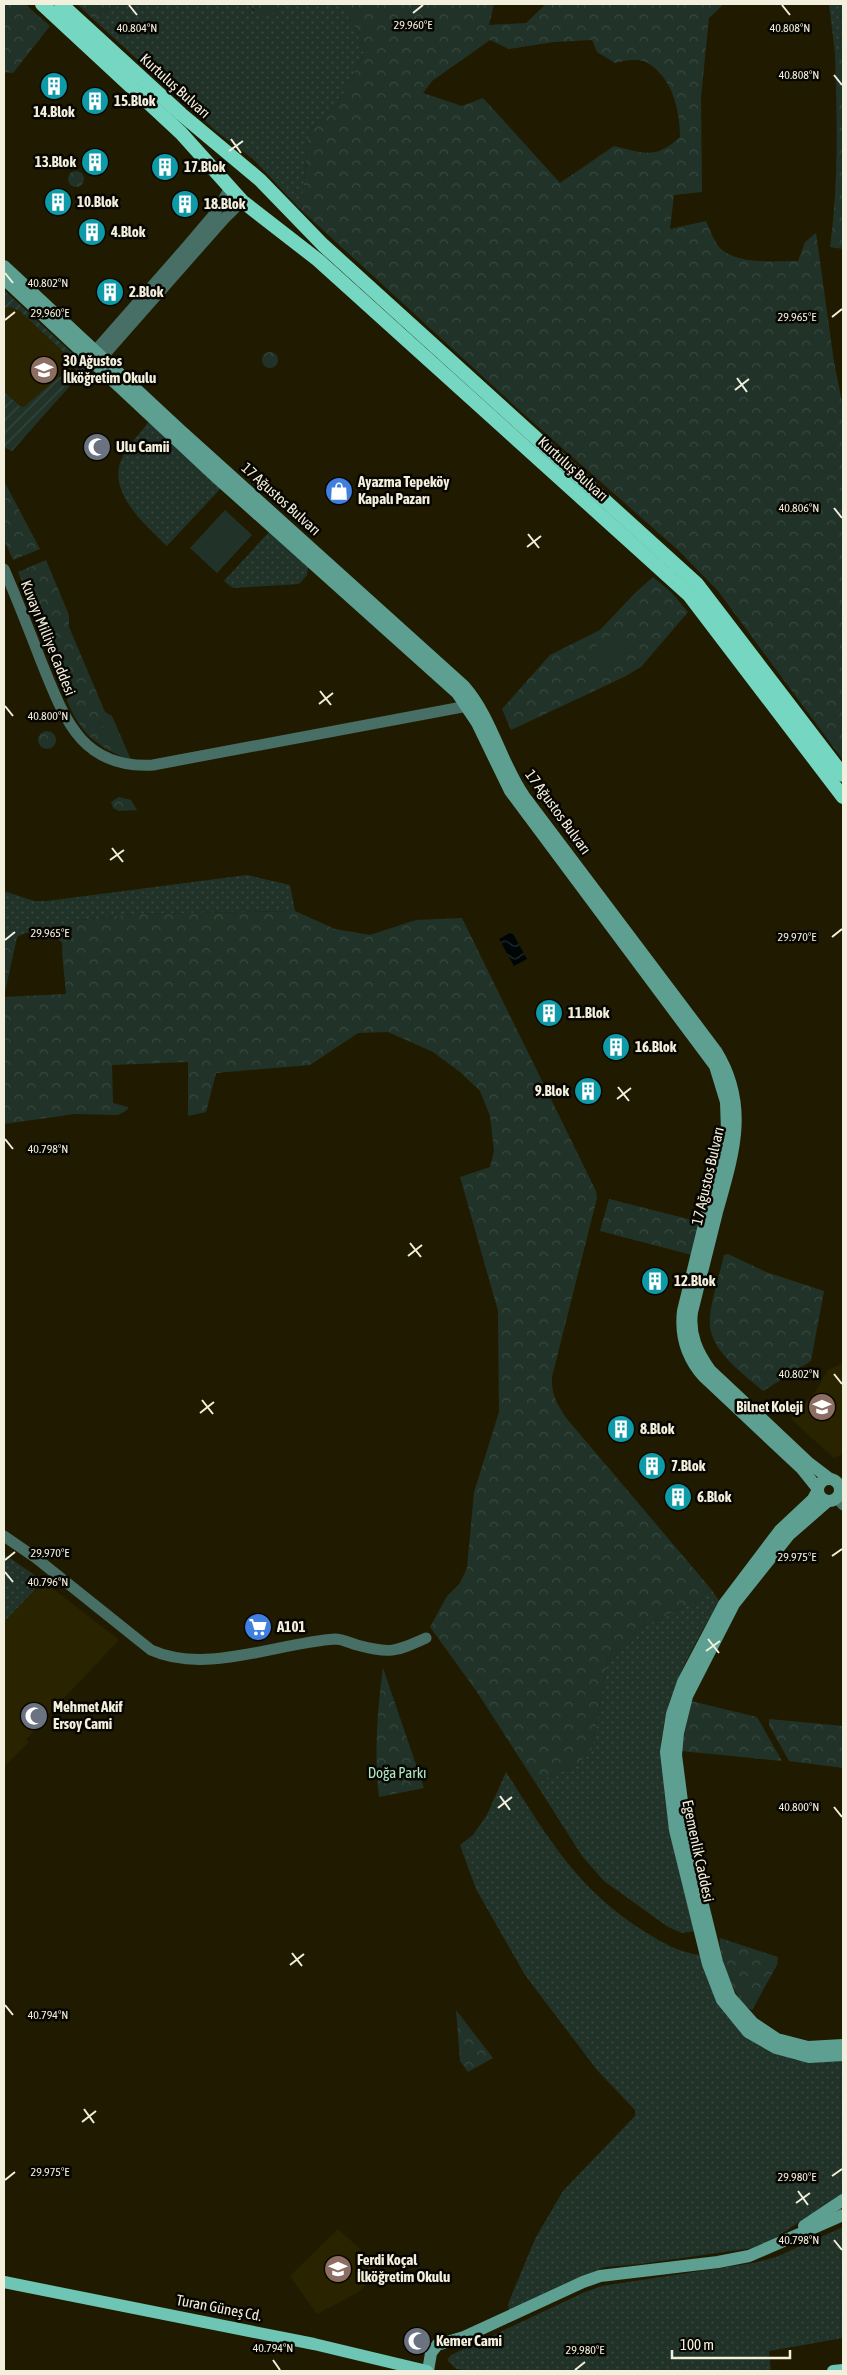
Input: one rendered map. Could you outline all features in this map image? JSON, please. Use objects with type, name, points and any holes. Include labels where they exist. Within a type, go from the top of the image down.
[{"type":"highway","name":"Kurtuluş Bulvarı","points":[[42,4],[181,133],[230,188]]},
{"type":"highway","name":"Kurtuluş Bulvarı","points":[[61,4],[181,114],[247,169]]},
{"type":"highway","points":[[247,169],[260,180],[252,195],[242,200],[230,188],[234,178],[247,169]]},
{"type":"highway","name":"Kurtuluş Bulvarı","points":[[260,180],[323,246],[697,584],[843,775]]},
{"type":"highway","name":"Kurtuluş Bulvarı","points":[[242,200],[318,260],[678,585],[699,607],[843,797]]},
{"type":"main road","name":"17 Ağustos Bulvarı","points":[[4,266],[95,357]]},
{"type":"main road","name":"17 Ağustos Bulvarı","points":[[4,279],[264,506],[454,676],[524,796],[695,1022],[723,1062],[735,1099],[736,1134],[692,1312],[692,1336],[698,1351],[710,1370],[809,1463],[831,1479]]},
{"type":"main road","name":"17 Ağustos Bulvarı","points":[[472,705],[510,792],[690,1032],[719,1074],[726,1102],[727,1131],[683,1311],[682,1327],[684,1342],[692,1362],[704,1377],[802,1470],[818,1490]]},
{"type":"main road","name":"Egemenlik Caddesi","points":[[843,1472],[822,1482],[810,1502],[780,1530],[724,1604],[683,1682],[672,1714],[666,1752],[675,1830],[707,1959],[714,1983],[722,2000],[748,2032],[776,2048],[809,2057],[843,2055]]},
{"type":"main road","points":[[818,1490],[820,1496],[838,1497],[839,1484],[831,1479]]},
{"type":"main road","name":"Egemenlik Caddesi","points":[[838,1497],[789,1535],[734,1604],[687,1696],[678,1733],[676,1755],[687,1840],[717,1962],[730,1997],[752,2024],[777,2039],[808,2047],[843,2044]]},
{"type":"main road","points":[[781,2242],[843,2200]]},
{"type":"main road","points":[[428,2371],[432,2354],[437,2345],[464,2337],[583,2282],[600,2276],[736,2259],[762,2251],[843,2215]]},
{"type":"main road","name":"Turan Güneş Cd.","points":[[4,2282],[314,2344],[428,2371]]},
{"type":"main road","points":[[834,2371],[843,2370]]},
{"type":"street","points":[[95,357],[216,212],[230,188]]},
{"type":"street","points":[[95,357],[242,200]]},
{"type":"street","name":"Kuvayı Milliye Caddesi","points":[[4,569],[65,718],[82,740],[98,754],[117,762],[137,766],[173,762],[472,705]]},
{"type":"street","points":[[4,1536],[36,1558],[151,1650],[172,1658],[184,1660],[211,1658],[336,1639],[380,1651],[391,1651],[401,1649],[426,1638]]},
{"type":"shaded area","name":"30 Ağustos İlköğretim Okulu","points":[[4,290],[87,367],[12,451],[4,447]]},
{"type":"shaded area","name":"Bilnet Koleji","points":[[843,1363],[843,1454],[834,1458],[791,1419],[815,1392],[828,1370]]},
{"type":"shaded area","points":[[43,1581],[119,1640],[46,1717],[44,1716],[47,1708],[35,1703],[31,1711],[25,1708],[20,1720],[37,1728],[26,1739],[29,1742],[4,1767],[4,1622]]},
{"type":"shaded area","name":"Ferdi Koçal İlköğretim Okulu","points":[[338,2229],[359,2248],[380,2273],[357,2293],[317,2314],[290,2276]]},
{"type":"green space","points":[[4,4],[25,4],[50,26],[13,73],[4,72]]},
{"type":"green space","points":[[77,4],[116,4],[93,19]]},
{"type":"green space","points":[[116,4],[249,4],[253,11],[282,10],[286,4],[341,4],[358,33],[364,53],[339,103],[309,131],[301,210],[253,159],[216,131],[93,19]]},
{"type":"green space","points":[[249,4],[286,4],[282,10],[264,14],[256,12]]},
{"type":"green space","points":[[341,4],[494,4],[489,25],[526,23],[546,4],[724,4],[709,18],[701,97],[702,192],[674,195],[670,229],[706,221],[712,236],[721,249],[737,258],[758,261],[798,261],[805,242],[816,233],[834,362],[843,407],[843,760],[718,591],[679,551],[517,408],[301,210],[309,131],[339,103],[364,53],[358,33]],"holes":[[[490,40],[509,49],[554,42],[592,40],[597,52],[615,63],[634,60],[646,62],[662,76],[673,95],[680,127],[680,137],[663,149],[649,153],[614,146],[560,183],[483,98],[462,106],[423,93],[432,81]]]},
{"type":"green space","points":[[829,4],[843,4],[843,49],[835,53]]},
{"type":"green space","points":[[843,49],[843,249],[830,247],[836,174],[835,53]]},
{"type":"green space","points":[[76,171],[82,173],[84,179],[82,185],[76,187],[70,185],[68,179],[70,173]]},
{"type":"green space","points":[[4,290],[87,367],[81,374],[72,366],[68,356],[20,311],[10,307],[4,308]]},
{"type":"green space","points":[[270,352],[276,354],[278,360],[276,366],[270,368],[264,366],[262,360],[264,354]]},
{"type":"green space","points":[[64,376],[76,379],[12,451],[4,447],[4,392],[21,407],[24,407],[59,377]]},
{"type":"green space","points":[[149,421],[221,488],[167,546],[132,509],[120,487],[118,475],[120,463],[125,452]]},
{"type":"green space","points":[[4,481],[40,549],[13,560],[4,540]]},
{"type":"green space","points":[[225,510],[252,535],[217,573],[190,548]]},
{"type":"green space","points":[[269,532],[308,567],[307,575],[299,584],[233,588],[224,581]]},
{"type":"green space","points":[[46,560],[69,615],[69,627],[105,712],[112,716],[131,760],[100,745],[92,738],[78,721],[67,700],[70,693],[18,572]]},
{"type":"green space","points":[[653,577],[671,592],[688,612],[641,667],[624,677],[511,730],[502,709],[550,655],[600,630]]},
{"type":"green space","points":[[619,629],[634,648],[600,673],[586,654]]},
{"type":"green space","points":[[110,716],[120,738],[110,742],[100,721]]},
{"type":"green space","points":[[43,731],[51,731],[56,736],[54,747],[43,749],[38,744],[38,736]]},
{"type":"green space","points":[[119,797],[131,800],[137,810],[119,811],[113,808],[111,802]]},
{"type":"green space","points":[[247,875],[290,885],[295,911],[133,914],[80,920],[63,929],[63,943],[41,931],[30,932],[17,937],[4,929],[4,891],[34,901],[47,901]]},
{"type":"green space","points":[[295,911],[335,929],[370,935],[416,920],[462,918],[596,1191],[597,1198],[552,1377],[555,1399],[567,1419],[711,1589],[697,1601],[638,1629],[608,1658],[592,1748],[578,1765],[535,1782],[477,1692],[430,1627],[447,1596],[460,1583],[467,1568],[474,1492],[499,1412],[498,1311],[460,1177],[490,1167],[494,1151],[490,1116],[480,1091],[460,1072],[433,1052],[388,1032],[358,1033],[310,1065],[216,1073],[206,1112],[188,1116],[188,1062],[112,1065],[113,1103],[128,1107],[127,1110],[118,1115],[75,1114],[4,1124],[4,997],[66,994],[62,952],[63,929],[80,920],[133,914]]},
{"type":"green space","points":[[4,929],[17,937],[4,997]]},
{"type":"green space","points":[[609,1199],[700,1222],[692,1255],[600,1231]]},
{"type":"green space","points":[[728,1254],[766,1272],[824,1291],[811,1361],[763,1391],[724,1355],[717,1346],[710,1327],[715,1291],[724,1255]]},
{"type":"green space","points":[[4,1554],[43,1581],[4,1622]]},
{"type":"green space","points":[[711,1589],[719,1601],[690,1654],[673,1691],[667,1710],[661,1750],[695,1931],[682,1933],[668,1927],[604,1881],[582,1856],[535,1782],[578,1765],[592,1748],[608,1658],[638,1629],[697,1601]]},
{"type":"green space","name":"Doğa Parkı","points":[[383,1668],[424,1788],[379,1797],[377,1732]]},
{"type":"green space","points":[[691,1701],[757,1717],[782,1761],[681,1751]]},
{"type":"green space","points":[[769,1719],[843,1726],[843,1768],[789,1761],[769,1725]]},
{"type":"green space","points":[[506,1772],[566,1861],[600,1898],[658,1940],[679,1950],[701,1955],[720,2006],[746,2036],[766,2049],[795,2060],[843,2060],[843,2196],[819,2209],[775,2238],[752,2248],[640,2264],[604,2267],[509,2310],[508,2304],[535,2239],[563,2191],[635,2116],[635,2110],[597,2070],[525,1975],[476,1889],[460,1845],[473,1835],[487,1815]]},
{"type":"green space","points":[[720,1938],[778,1957],[777,1965],[752,2010],[746,2007],[734,1990],[725,1967]]},
{"type":"green space","points":[[745,1989],[751,1989],[755,1996],[751,2003],[745,2003],[741,1999],[741,1993]]},
{"type":"green space","points":[[456,2010],[493,2058],[468,2072],[460,2061]]},
{"type":"green space","points":[[843,2227],[843,2338],[769,2351],[771,2371],[469,2371],[456,2369],[447,2360],[451,2355],[585,2292],[602,2286],[753,2263],[776,2257]]},
{"type":"water","points":[[512,932],[527,959],[514,966],[499,939]]},
{"type":"place","name":"14.Blok","points":[[54,86]]},
{"type":"place","name":"15.Blok","points":[[95,101]]},
{"type":"place","name":"13.Blok","points":[[95,162]]},
{"type":"place","name":"17.Blok","points":[[165,167]]},
{"type":"place","name":"10.Blok","points":[[58,202]]},
{"type":"place","name":"18.Blok","points":[[185,204]]},
{"type":"place","name":"4.Blok","points":[[92,232]]},
{"type":"place","name":"2.Blok","points":[[110,292]]},
{"type":"place","name":"30 Ağustos İlköğretim Okulu","points":[[44,370]]},
{"type":"place","name":"Ulu Camii","points":[[97,447]]},
{"type":"place","name":"Ayazma Tepeköy Kapalı Pazarı","points":[[339,491]]},
{"type":"place","name":"11.Blok","points":[[549,1013]]},
{"type":"place","name":"16.Blok","points":[[616,1047]]},
{"type":"place","name":"9.Blok","points":[[588,1091]]},
{"type":"place","name":"12.Blok","points":[[655,1281]]},
{"type":"place","name":"Bilnet Koleji","points":[[822,1407]]},
{"type":"place","name":"8.Blok","points":[[621,1429]]},
{"type":"place","name":"7.Blok","points":[[652,1466]]},
{"type":"place","name":"6.Blok","points":[[678,1497]]},
{"type":"place","name":"A101","points":[[258,1627]]},
{"type":"place","name":"Mehmet Akif Ersoy Cami","points":[[34,1716]]},
{"type":"place","name":"Ferdi Koçal İlköğretim Okulu","points":[[338,2269]]},
{"type":"place","name":"Kemer Cami","points":[[417,2341]]}]
